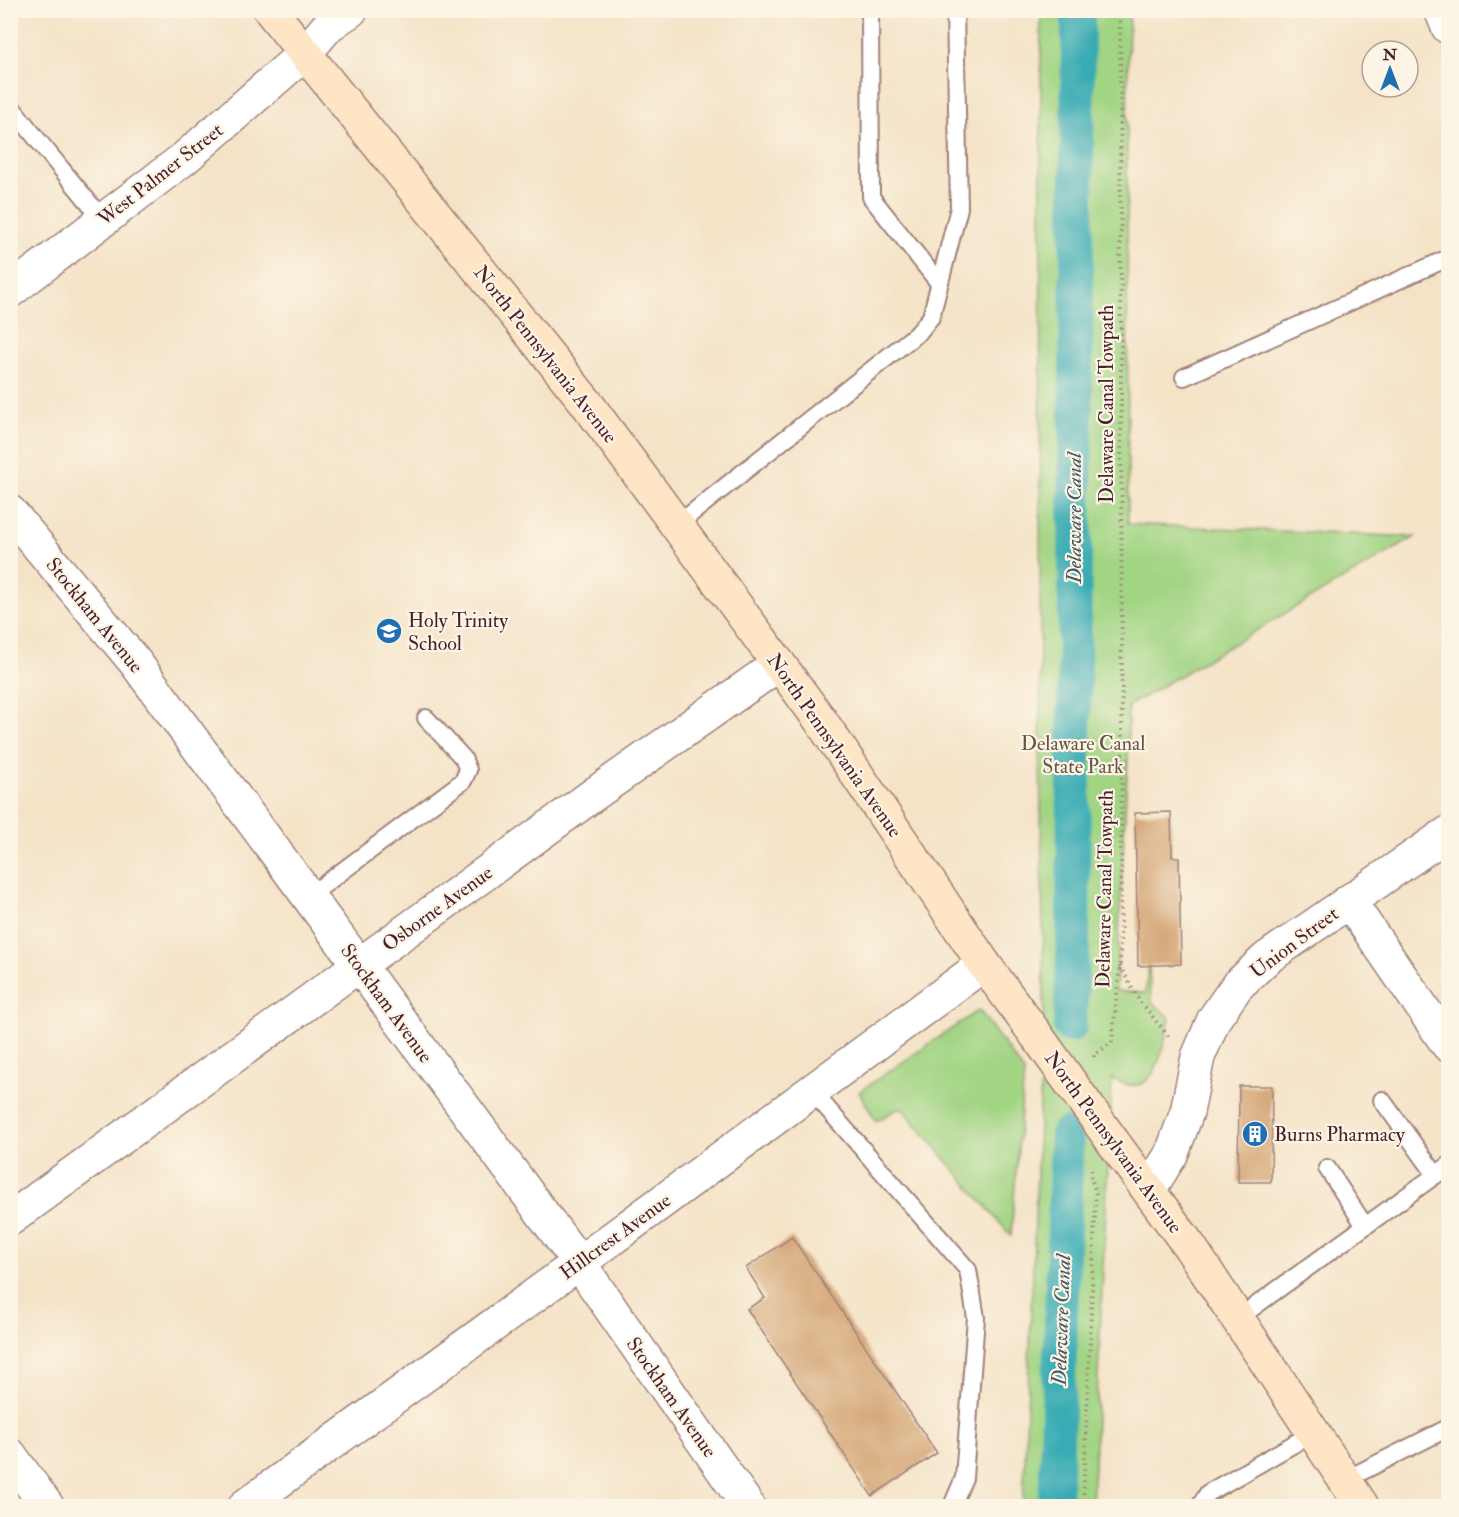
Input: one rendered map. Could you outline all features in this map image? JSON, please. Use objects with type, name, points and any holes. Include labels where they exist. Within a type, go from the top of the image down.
[{"type":"main road","name":"North Pennsylvania Avenue","points":[[270,10],[585,401],[821,721],[984,964],[1190,1247],[1354,1493]]},
{"type":"street","name":"West Palmer Street","points":[[10,291],[186,157],[305,54],[329,25],[351,10]]},
{"type":"street","points":[[1441,10],[1449,27]]},
{"type":"street","name":"Stockham Avenue","points":[[10,512],[135,662],[309,896],[579,1263],[748,1506]]},
{"type":"street","name":"Osborne Avenue","points":[[10,1219],[593,795],[779,664]]},
{"type":"street","name":"Union Street","points":[[1149,1190],[1172,1153],[1187,1112],[1198,1057],[1214,1019],[1237,986],[1267,958],[1449,833]]},
{"type":"street","points":[[1349,901],[1449,1045]]},
{"type":"street","name":"Hillcrest Avenue","points":[[245,1506],[984,964]]},
{"type":"street","points":[[10,1455],[47,1506]]},
{"type":"lane","points":[[870,10],[871,197],[939,283]]},
{"type":"lane","points":[[677,525],[918,332],[931,317],[959,208],[955,10]]},
{"type":"lane","points":[[10,105],[103,220]]},
{"type":"lane","points":[[1184,377],[1449,258]]},
{"type":"lane","points":[[309,896],[463,781],[468,770],[463,759],[426,718]]},
{"type":"lane","points":[[812,1091],[968,1270],[976,1318],[964,1478],[952,1506]]},
{"type":"lane","points":[[1237,1319],[1442,1170],[1382,1100]]},
{"type":"lane","points":[[1327,1168],[1365,1226]]},
{"type":"lane","points":[[1354,1493],[1449,1428]]},
{"type":"lane","points":[[1200,1506],[1208,1493],[1313,1433]]},
{"type":"path","name":"Delaware Canal Towpath","points":[[1094,1066],[1094,1055],[1112,1042],[1120,965],[1122,752],[1120,10]]},
{"type":"path","points":[[1120,965],[1139,1000],[1170,1039]]},
{"type":"path","points":[[1083,1506],[1096,1192],[1090,1178],[1091,1167]]},
{"type":"green space","name":"Delaware Canal State Park","points":[[1041,11],[1129,11],[1128,524],[1415,537],[1128,706],[1128,756],[1116,991],[1145,993],[1149,965],[1151,1001],[1170,1018],[1160,1058],[1148,1079],[1139,1085],[1127,1085],[1112,1078],[1092,1506],[1023,1506],[1044,1004],[1040,755]]},
{"type":"green space","points":[[979,1010],[1024,1072],[1011,1236],[901,1107],[876,1121],[859,1092]]},
{"type":"building","points":[[1171,812],[1172,857],[1179,857],[1181,964],[1138,966],[1135,813]]},
{"type":"building","name":"Burns Pharmacy","points":[[1239,1086],[1272,1086],[1271,1182],[1238,1182]]},
{"type":"building","points":[[792,1237],[937,1453],[872,1496],[747,1309],[765,1298],[746,1268]]},
{"type":"waterway","name":"Delaware Canal","points":[[1070,1026],[1073,941],[1078,10]]},
{"type":"waterway","name":"Delaware Canal","points":[[1055,1506],[1067,1134]]},
{"type":"place","name":"Holy Trinity School","points":[[389,631]]},
{"type":"place","name":"Burns Pharmacy","points":[[1255,1134]]}]
